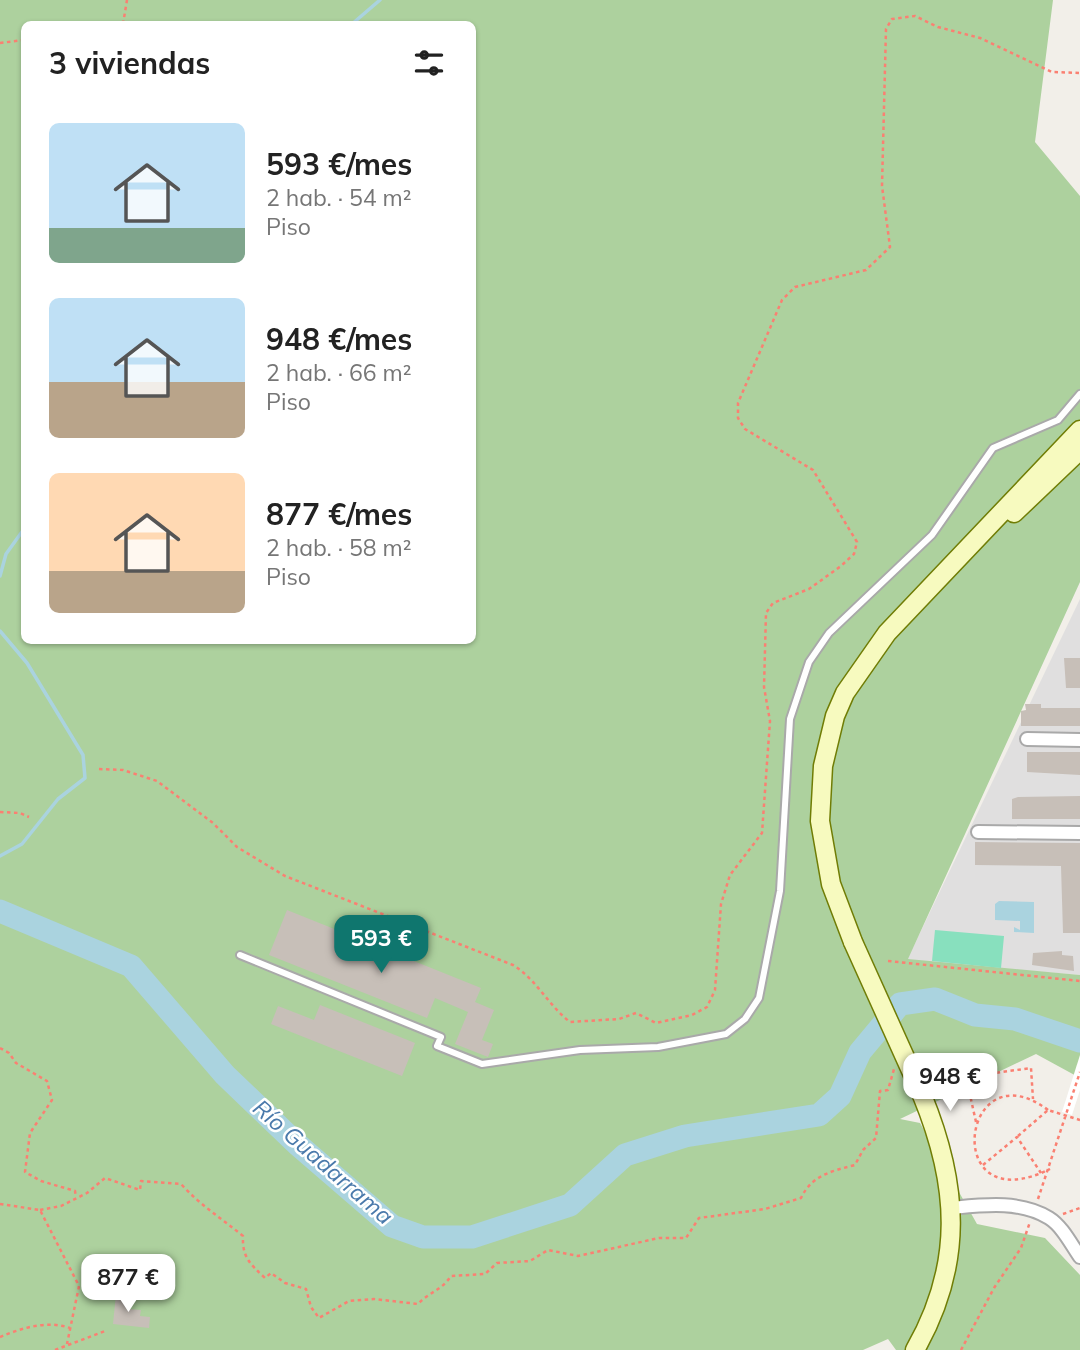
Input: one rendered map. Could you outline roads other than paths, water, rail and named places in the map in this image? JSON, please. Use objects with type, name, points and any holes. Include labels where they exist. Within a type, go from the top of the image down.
[{"type":"main road","points":[[923,595],[1065,468],[1076,447],[1080,429]]},
{"type":"main road","points":[[915,1350],[935,1310],[947,1271],[951,1208],[942,1145],[853,942],[831,884],[821,842],[820,795],[823,766],[835,716],[845,693],[876,646],[994,517],[1076,447]]},
{"type":"street","points":[[1027,739],[1080,740]]},
{"type":"street","points":[[978,832],[1080,833]]},
{"type":"street","points":[[951,1208],[991,1204],[1050,1218],[1080,1257]]},
{"type":"lane","points":[[240,955],[441,1037],[438,1046],[482,1065],[580,1050],[658,1047],[726,1034],[745,1019],[759,998],[779,891],[790,719],[809,662],[829,633],[932,535],[993,448],[1058,420],[1080,394]]},
{"type":"water","points":[[999,901],[1034,902],[1034,933],[1014,932],[1014,927],[1020,930],[1020,921],[995,920],[995,904]]},
{"type":"waterway","points":[[356,21],[380,0]]},
{"type":"waterway","points":[[0,576],[6,554],[21,533]]},
{"type":"waterway","points":[[0,631],[27,663],[83,755],[85,778],[58,799],[22,844],[0,856]]},
{"type":"waterway","name":"Río Guadarrama","points":[[0,911],[131,966],[225,1075],[297,1144],[392,1226],[423,1237],[472,1237],[570,1205],[625,1155],[685,1136],[819,1115],[840,1096],[860,1052],[900,1004],[935,999],[975,1015],[1015,1019],[1080,1041]]}]
